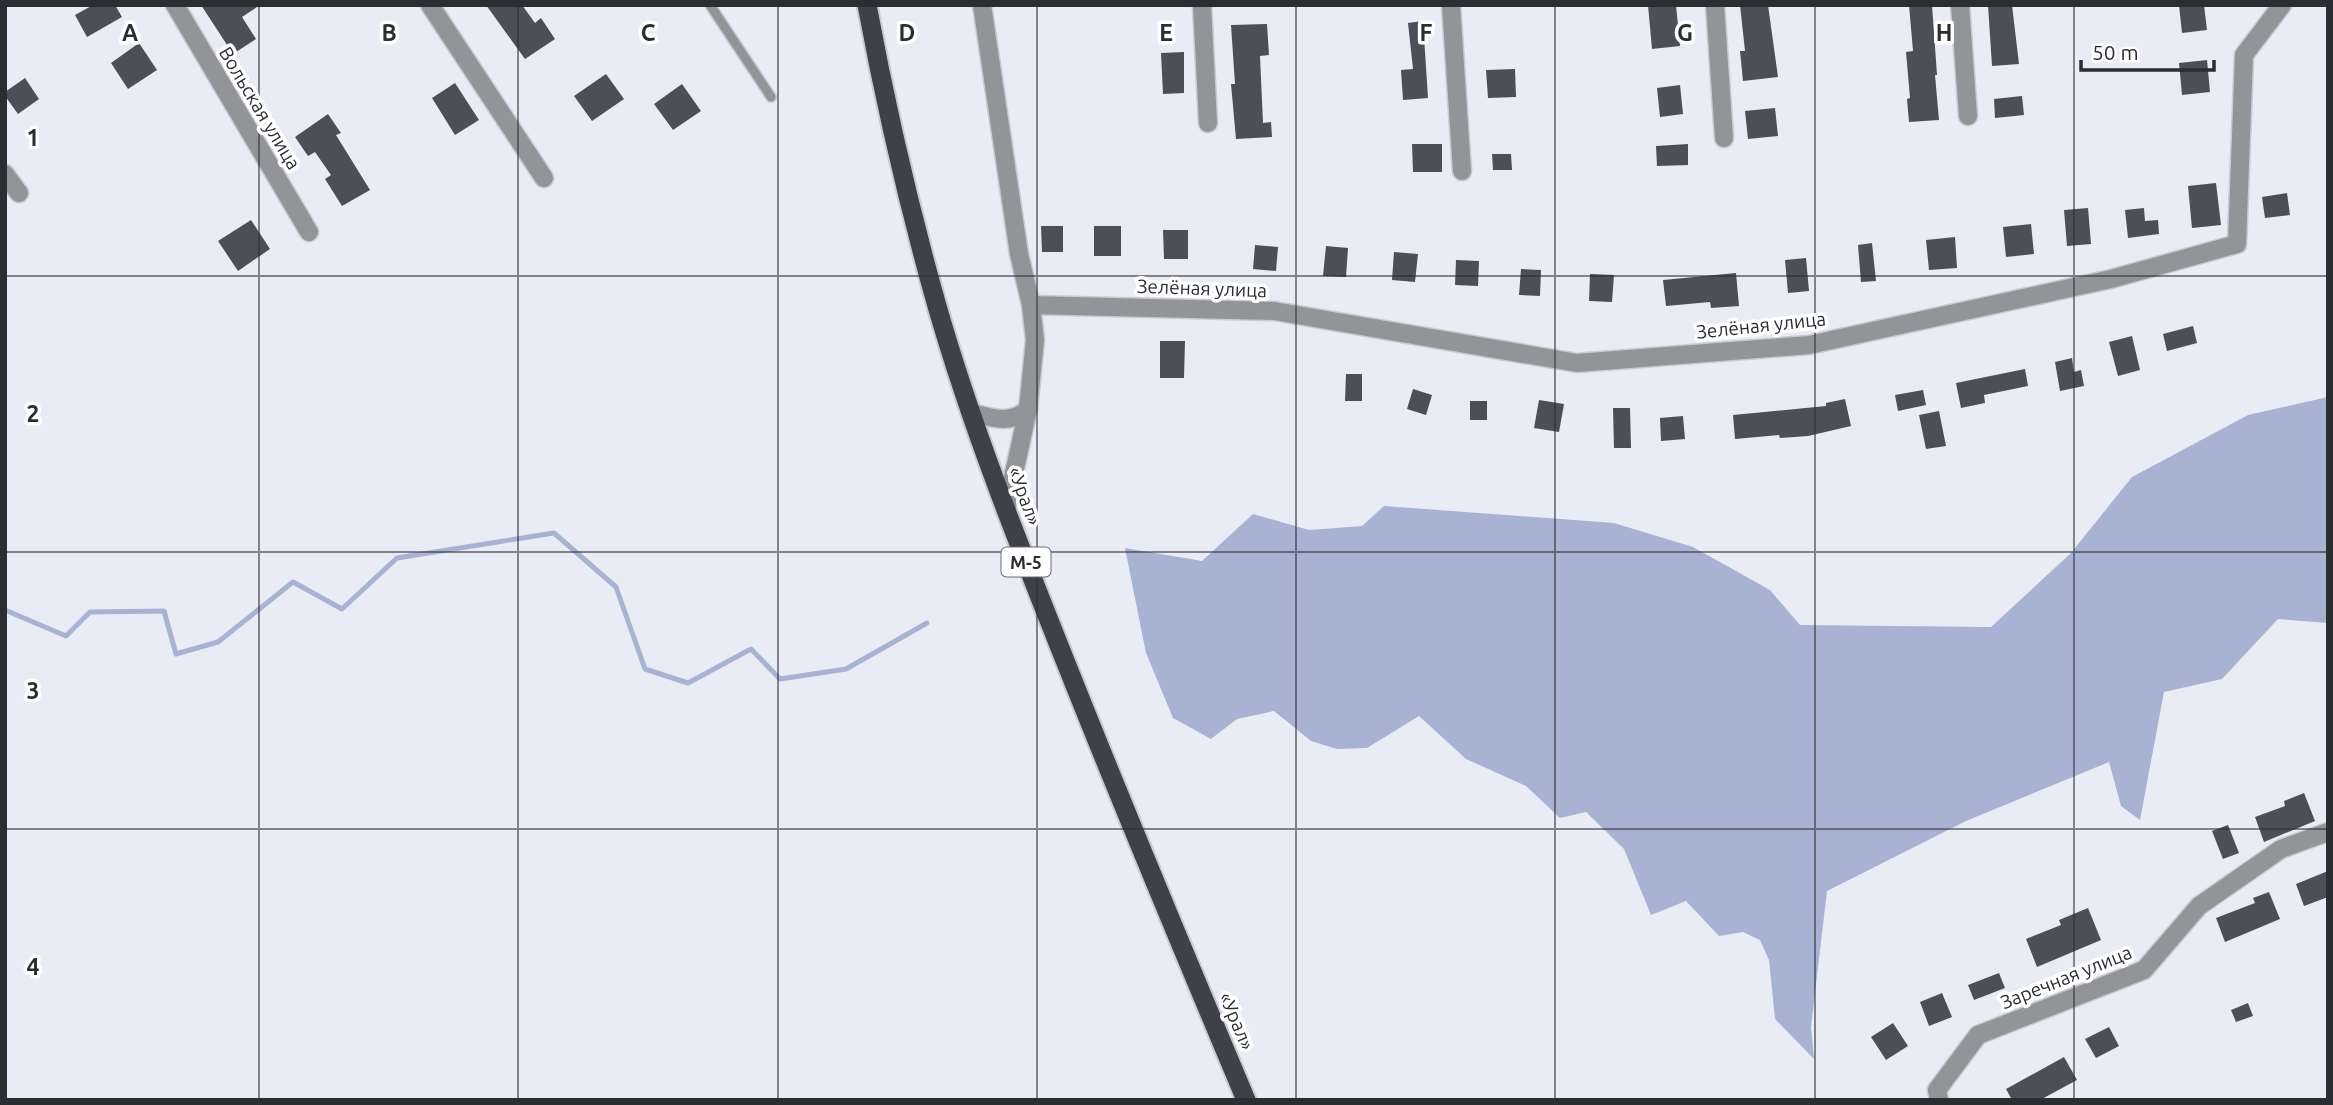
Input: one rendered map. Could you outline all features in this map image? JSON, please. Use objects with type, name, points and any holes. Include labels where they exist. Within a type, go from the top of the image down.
[{"type":"highway","name":"«Урал»","points":[[867,5],[912,211],[938,308],[972,413],[1006,510],[1245,1100]]},
{"type":"street","name":"Вольская улица","points":[[175,5],[309,232]]},
{"type":"street","points":[[430,5],[544,178]]},
{"type":"street","points":[[982,5],[1019,254],[1031,304],[1035,340],[1028,409],[1006,510]]},
{"type":"street","points":[[1202,5],[1208,123]]},
{"type":"street","points":[[1451,5],[1462,171]]},
{"type":"street","points":[[1715,5],[1724,138]]},
{"type":"street","points":[[1960,5],[1968,116]]},
{"type":"street","name":"Зелёная улица","points":[[1031,304],[1274,311],[1577,363],[1809,345],[2111,279],[2237,244],[2244,55],[2281,5]]},
{"type":"street","points":[[5,174],[19,193]]},
{"type":"street","points":[[972,413],[996,419],[1010,419],[1028,409]]},
{"type":"street","name":"Заречная улица","points":[[1939,1100],[1937,1090],[1978,1035],[2144,970],[2199,906],[2281,849],[2328,832]]},
{"type":"lane","points":[[709,5],[771,97]]},
{"type":"water","points":[[2328,397],[2328,623],[2278,619],[2222,679],[2164,692],[2140,820],[2121,806],[2109,762],[1966,821],[1827,891],[1811,1027],[1814,1059],[1775,1019],[1769,960],[1760,940],[1743,932],[1719,936],[1686,901],[1651,915],[1624,849],[1586,812],[1560,818],[1526,786],[1466,759],[1419,716],[1367,748],[1337,749],[1311,741],[1274,711],[1237,719],[1211,739],[1173,718],[1146,653],[1125,548],[1202,561],[1253,514],[1309,530],[1362,526],[1384,506],[1614,523],[1693,547],[1770,590],[1800,625],[1991,627],[2071,553],[2132,477],[2248,415]]},
{"type":"building","points":[[93,5],[115,5],[122,17],[87,37],[75,15]]},
{"type":"building","points":[[201,5],[260,5],[242,17],[256,39],[233,54]]},
{"type":"building","points":[[486,5],[522,5],[535,23],[541,18],[555,39],[525,59]]},
{"type":"building","points":[[1648,5],[1676,5],[1680,46],[1652,49]]},
{"type":"building","points":[[1740,5],[1768,5],[1778,77],[1743,81],[1740,51],[1745,51]]},
{"type":"building","points":[[1909,5],[1932,5],[1939,120],[1909,122],[1906,52],[1913,51]]},
{"type":"building","points":[[1988,5],[2012,5],[2019,64],[1992,66]]},
{"type":"building","points":[[2179,5],[2204,5],[2207,30],[2182,33]]},
{"type":"building","points":[[1423,21],[1428,98],[1403,100],[1401,70],[1413,69],[1408,23]]},
{"type":"building","points":[[1267,24],[1269,55],[1260,56],[1263,123],[1271,122],[1272,137],[1236,139],[1231,84],[1235,84],[1231,25]]},
{"type":"building","points":[[139,43],[157,70],[128,89],[111,63]]},
{"type":"building","points":[[1184,52],[1184,93],[1163,94],[1161,53]]},
{"type":"building","points":[[2207,60],[2210,92],[2182,95],[2179,63]]},
{"type":"building","points":[[1515,69],[1516,97],[1488,98],[1486,70]]},
{"type":"building","points":[[606,74],[624,99],[592,121],[574,96]]},
{"type":"building","points":[[25,78],[39,99],[18,114],[5,92]]},
{"type":"building","points":[[455,83],[479,120],[455,135],[432,98]]},
{"type":"building","points":[[682,84],[701,111],[673,130],[654,104]]},
{"type":"building","points":[[1680,85],[1683,114],[1660,117],[1657,88]]},
{"type":"building","points":[[2022,96],[2024,115],[1995,118],[1994,99]]},
{"type":"building","points":[[1775,108],[1778,136],[1748,139],[1745,111]]},
{"type":"building","points":[[328,114],[341,133],[336,135],[370,190],[342,206],[325,179],[331,175],[315,152],[308,156],[295,137]]},
{"type":"building","points":[[1412,144],[1442,144],[1442,172],[1413,172]]},
{"type":"building","points":[[1688,144],[1688,165],[1657,166],[1656,146]]},
{"type":"building","points":[[1492,154],[1511,154],[1512,170],[1493,170]]},
{"type":"building","points":[[2216,183],[2221,225],[2192,228],[2188,186]]},
{"type":"building","points":[[2287,193],[2290,215],[2265,218],[2262,197]]},
{"type":"building","points":[[2088,208],[2091,244],[2067,246],[2064,210]]},
{"type":"building","points":[[2144,208],[2145,221],[2158,220],[2159,234],[2128,238],[2125,210]]},
{"type":"building","points":[[251,220],[270,249],[238,271],[218,241]]},
{"type":"building","points":[[2031,224],[2034,254],[2006,257],[2003,227]]},
{"type":"building","points":[[1041,226],[1063,226],[1063,252],[1042,252]]},
{"type":"building","points":[[1094,226],[1121,226],[1121,256],[1094,256]]},
{"type":"building","points":[[1163,230],[1188,230],[1188,259],[1164,259]]},
{"type":"building","points":[[1955,237],[1957,268],[1929,270],[1926,240]]},
{"type":"building","points":[[1872,243],[1876,281],[1861,282],[1858,245]]},
{"type":"building","points":[[1255,245],[1278,247],[1276,271],[1253,269]]},
{"type":"building","points":[[1326,246],[1348,248],[1346,277],[1323,276]]},
{"type":"building","points":[[1394,252],[1418,254],[1415,282],[1392,280]]},
{"type":"building","points":[[1806,258],[1809,291],[1788,293],[1785,260]]},
{"type":"building","points":[[1456,260],[1479,261],[1478,286],[1455,285]]},
{"type":"building","points":[[1521,269],[1541,270],[1540,296],[1519,295]]},
{"type":"building","points":[[1736,273],[1739,306],[1711,308],[1710,302],[1666,306],[1663,280]]},
{"type":"building","points":[[1590,274],[1614,275],[1612,302],[1589,301]]},
{"type":"building","points":[[2193,326],[2197,343],[2167,351],[2163,334]]},
{"type":"building","points":[[2132,336],[2140,370],[2118,376],[2109,342]]},
{"type":"building","points":[[1160,341],[1185,341],[1184,378],[1160,378]]},
{"type":"building","points":[[2072,358],[2074,372],[2081,370],[2084,386],[2060,391],[2055,362]]},
{"type":"building","points":[[2025,369],[2028,386],[1984,395],[1985,403],[1961,408],[1956,383]]},
{"type":"building","points":[[1346,374],[1362,374],[1362,401],[1345,401]]},
{"type":"building","points":[[1413,389],[1432,395],[1426,415],[1407,409]]},
{"type":"building","points":[[1923,390],[1926,405],[1898,411],[1895,395]]},
{"type":"building","points":[[1845,399],[1851,426],[1808,436],[1780,438],[1779,435],[1735,439],[1733,415],[1826,406],[1826,403]]},
{"type":"building","points":[[1539,400],[1564,404],[1559,432],[1534,428]]},
{"type":"building","points":[[1470,401],[1487,401],[1487,420],[1470,420]]},
{"type":"building","points":[[1613,408],[1630,408],[1631,448],[1614,448]]},
{"type":"building","points":[[1939,411],[1946,446],[1926,449],[1919,415]]},
{"type":"building","points":[[1683,416],[1685,439],[1661,441],[1660,418]]},
{"type":"building","points":[[2304,793],[2315,821],[2264,842],[2255,817],[2285,806],[2284,801]]},
{"type":"building","points":[[2228,825],[2239,853],[2223,859],[2212,831]]},
{"type":"building","points":[[2328,871],[2328,897],[2304,906],[2296,884]]},
{"type":"building","points":[[2269,892],[2280,919],[2225,942],[2216,918],[2255,903],[2253,898]]},
{"type":"building","points":[[2088,908],[2101,940],[2037,967],[2026,939],[2061,925],[2059,920]]},
{"type":"building","points":[[1999,973],[2005,988],[1974,1000],[1968,985]]},
{"type":"building","points":[[1942,993],[1952,1017],[1929,1026],[1920,1002]]},
{"type":"building","points":[[2248,1003],[2253,1016],[2236,1022],[2231,1010]]},
{"type":"building","points":[[1893,1023],[1908,1046],[1886,1060],[1871,1037]]},
{"type":"building","points":[[2109,1027],[2119,1046],[2096,1058],[2085,1039]]},
{"type":"building","points":[[2064,1057],[2077,1080],[2040,1100],[2012,1100],[2006,1089]]},
{"type":"waterway","points":[[5,610],[66,636],[90,612],[164,611],[176,654],[218,642],[293,582],[342,609],[397,558],[554,533],[616,587],[645,669],[688,683],[751,649],[780,679],[846,669],[927,623]]}]
